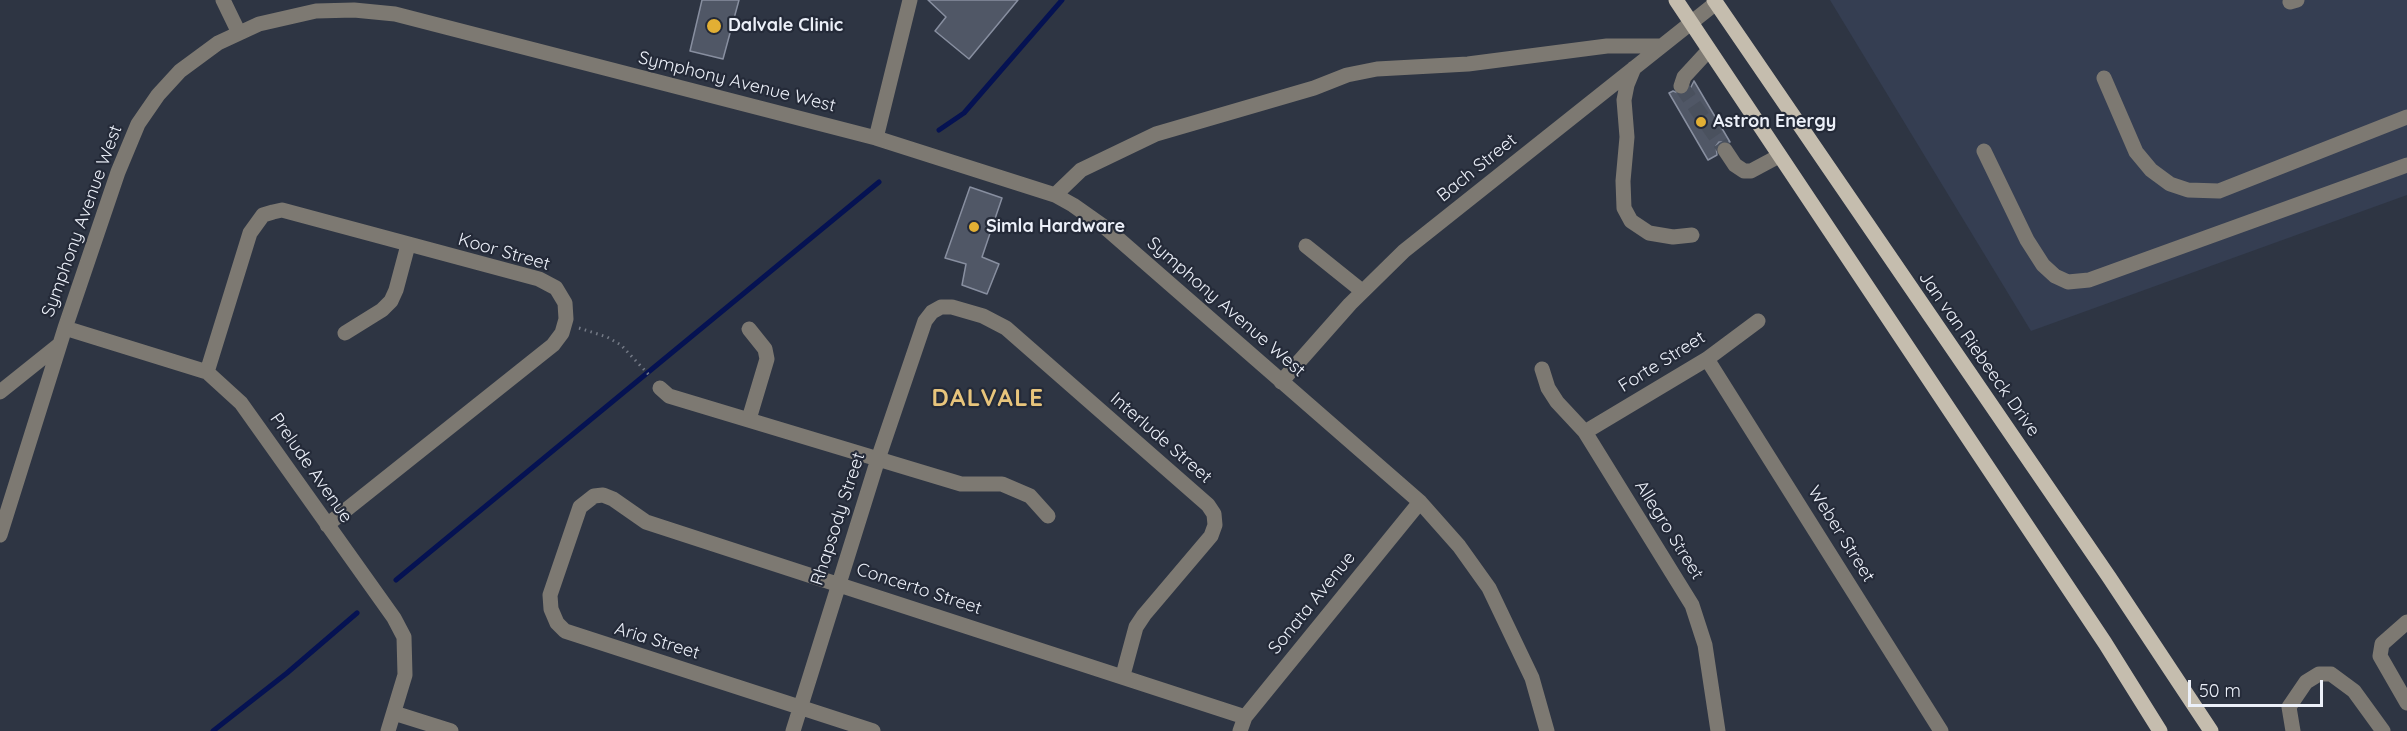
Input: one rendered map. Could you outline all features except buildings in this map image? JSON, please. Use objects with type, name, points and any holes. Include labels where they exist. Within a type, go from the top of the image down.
[{"type":"main road","points":[[1676,0],[1689,23],[2028,528],[2160,731]]},
{"type":"main road","name":"Jan van Riebeeck Drive","points":[[1715,2],[2109,577],[2211,731]]},
{"type":"street","points":[[223,0],[238,33]]},
{"type":"street","points":[[876,138],[910,0]]},
{"type":"street","name":"Bach Street","points":[[1281,382],[1362,291],[1404,251],[1715,2]]},
{"type":"street","name":"Symphony Avenue West","points":[[0,535],[65,328],[118,172],[138,124],[180,71],[218,43],[259,24],[316,11],[354,10],[395,14],[876,138],[1055,195],[1107,229],[1420,502],[1459,546],[1489,588],[1532,678],[1547,731]]},
{"type":"street","points":[[1055,195],[1081,170],[1156,134],[1314,88],[1347,75],[1377,69],[1468,64],[1607,46],[1660,46]]},
{"type":"street","points":[[1681,86],[1687,73],[1708,51]]},
{"type":"street","points":[[1636,65],[1627,85],[1624,100],[1627,137],[1623,181],[1624,208],[1630,221],[1649,233],[1673,237],[1692,235]]},
{"type":"street","points":[[2104,78],[2136,152],[2151,170],[2170,184],[2188,190],[2219,191],[2407,117]]},
{"type":"street","points":[[1725,150],[1739,170],[1744,171],[1751,171],[1779,156]]},
{"type":"street","points":[[1984,151],[2027,240],[2043,265],[2055,276],[2068,282],[2089,280],[2407,165]]},
{"type":"street","name":"Koor Street","points":[[207,372],[250,233],[263,215],[282,210],[539,279],[556,288],[564,303],[566,319],[564,327]]},
{"type":"street","points":[[345,333],[382,310],[391,301],[408,245]]},
{"type":"street","points":[[1306,246],[1362,291]]},
{"type":"street","name":"Interlude Street","points":[[925,321],[932,312],[952,306],[995,320],[1208,505],[1214,514],[1215,525],[1212,536],[1136,627],[1123,675]]},
{"type":"street","name":"Rhapsody Street","points":[[793,731],[838,583],[925,321]]},
{"type":"street","name":"Forte Street","points":[[1585,432],[1707,358],[1758,321]]},
{"type":"street","points":[[327,525],[553,345],[564,327]]},
{"type":"street","name":"Prelude Avenue","points":[[65,328],[207,372],[241,404],[394,618],[404,637],[405,675],[388,731]]},
{"type":"street","points":[[749,329],[765,349],[766,359],[749,419]]},
{"type":"street","points":[[0,392],[60,344]]},
{"type":"street","name":"Weber Street","points":[[1707,358],[1941,731]]},
{"type":"street","name":"Allegro Street","points":[[1542,369],[1548,388],[1557,402],[1585,432],[1692,605],[1703,635],[1718,731]]},
{"type":"street","points":[[660,388],[669,396],[961,484],[1002,483],[1030,496],[1048,516]]},
{"type":"street","name":"Concerto Street","points":[[586,500],[603,495],[613,499],[646,522],[1123,675],[1242,724]]},
{"type":"street","name":"Aria Street","points":[[586,500],[575,517],[550,595],[551,609],[557,623],[565,631],[873,731]]},
{"type":"street","name":"Sonata Avenue","points":[[1242,724],[1420,502]]},
{"type":"street","points":[[2406,698],[2380,656],[2382,644],[2407,622]]},
{"type":"street","points":[[2293,731],[2289,707],[2306,682],[2319,674],[2331,674],[2343,680],[2354,691],[2380,730]]},
{"type":"street","points":[[394,713],[451,731]]},
{"type":"path","points":[[564,327],[578,328],[607,337],[633,357],[660,388]]},
{"type":"shaded area","points":[[1830,0],[2407,0],[2407,195],[2031,331]]},
{"type":"waterway","points":[[939,130],[964,113],[1062,0]]},
{"type":"waterway","points":[[396,580],[879,182]]},
{"type":"waterway","points":[[213,731],[287,673],[357,613]]},
{"type":"tunnel","points":[[1681,86],[1725,150]]},
{"type":"place","name":"Dalvale Clinic","points":[[714,26]]},
{"type":"place","name":"Astron Energy","points":[[1701,122]]},
{"type":"place","name":"Simla Hardware","points":[[974,227]]},
{"type":"district","name":"DALVALE","points":[[988,399]]}]
